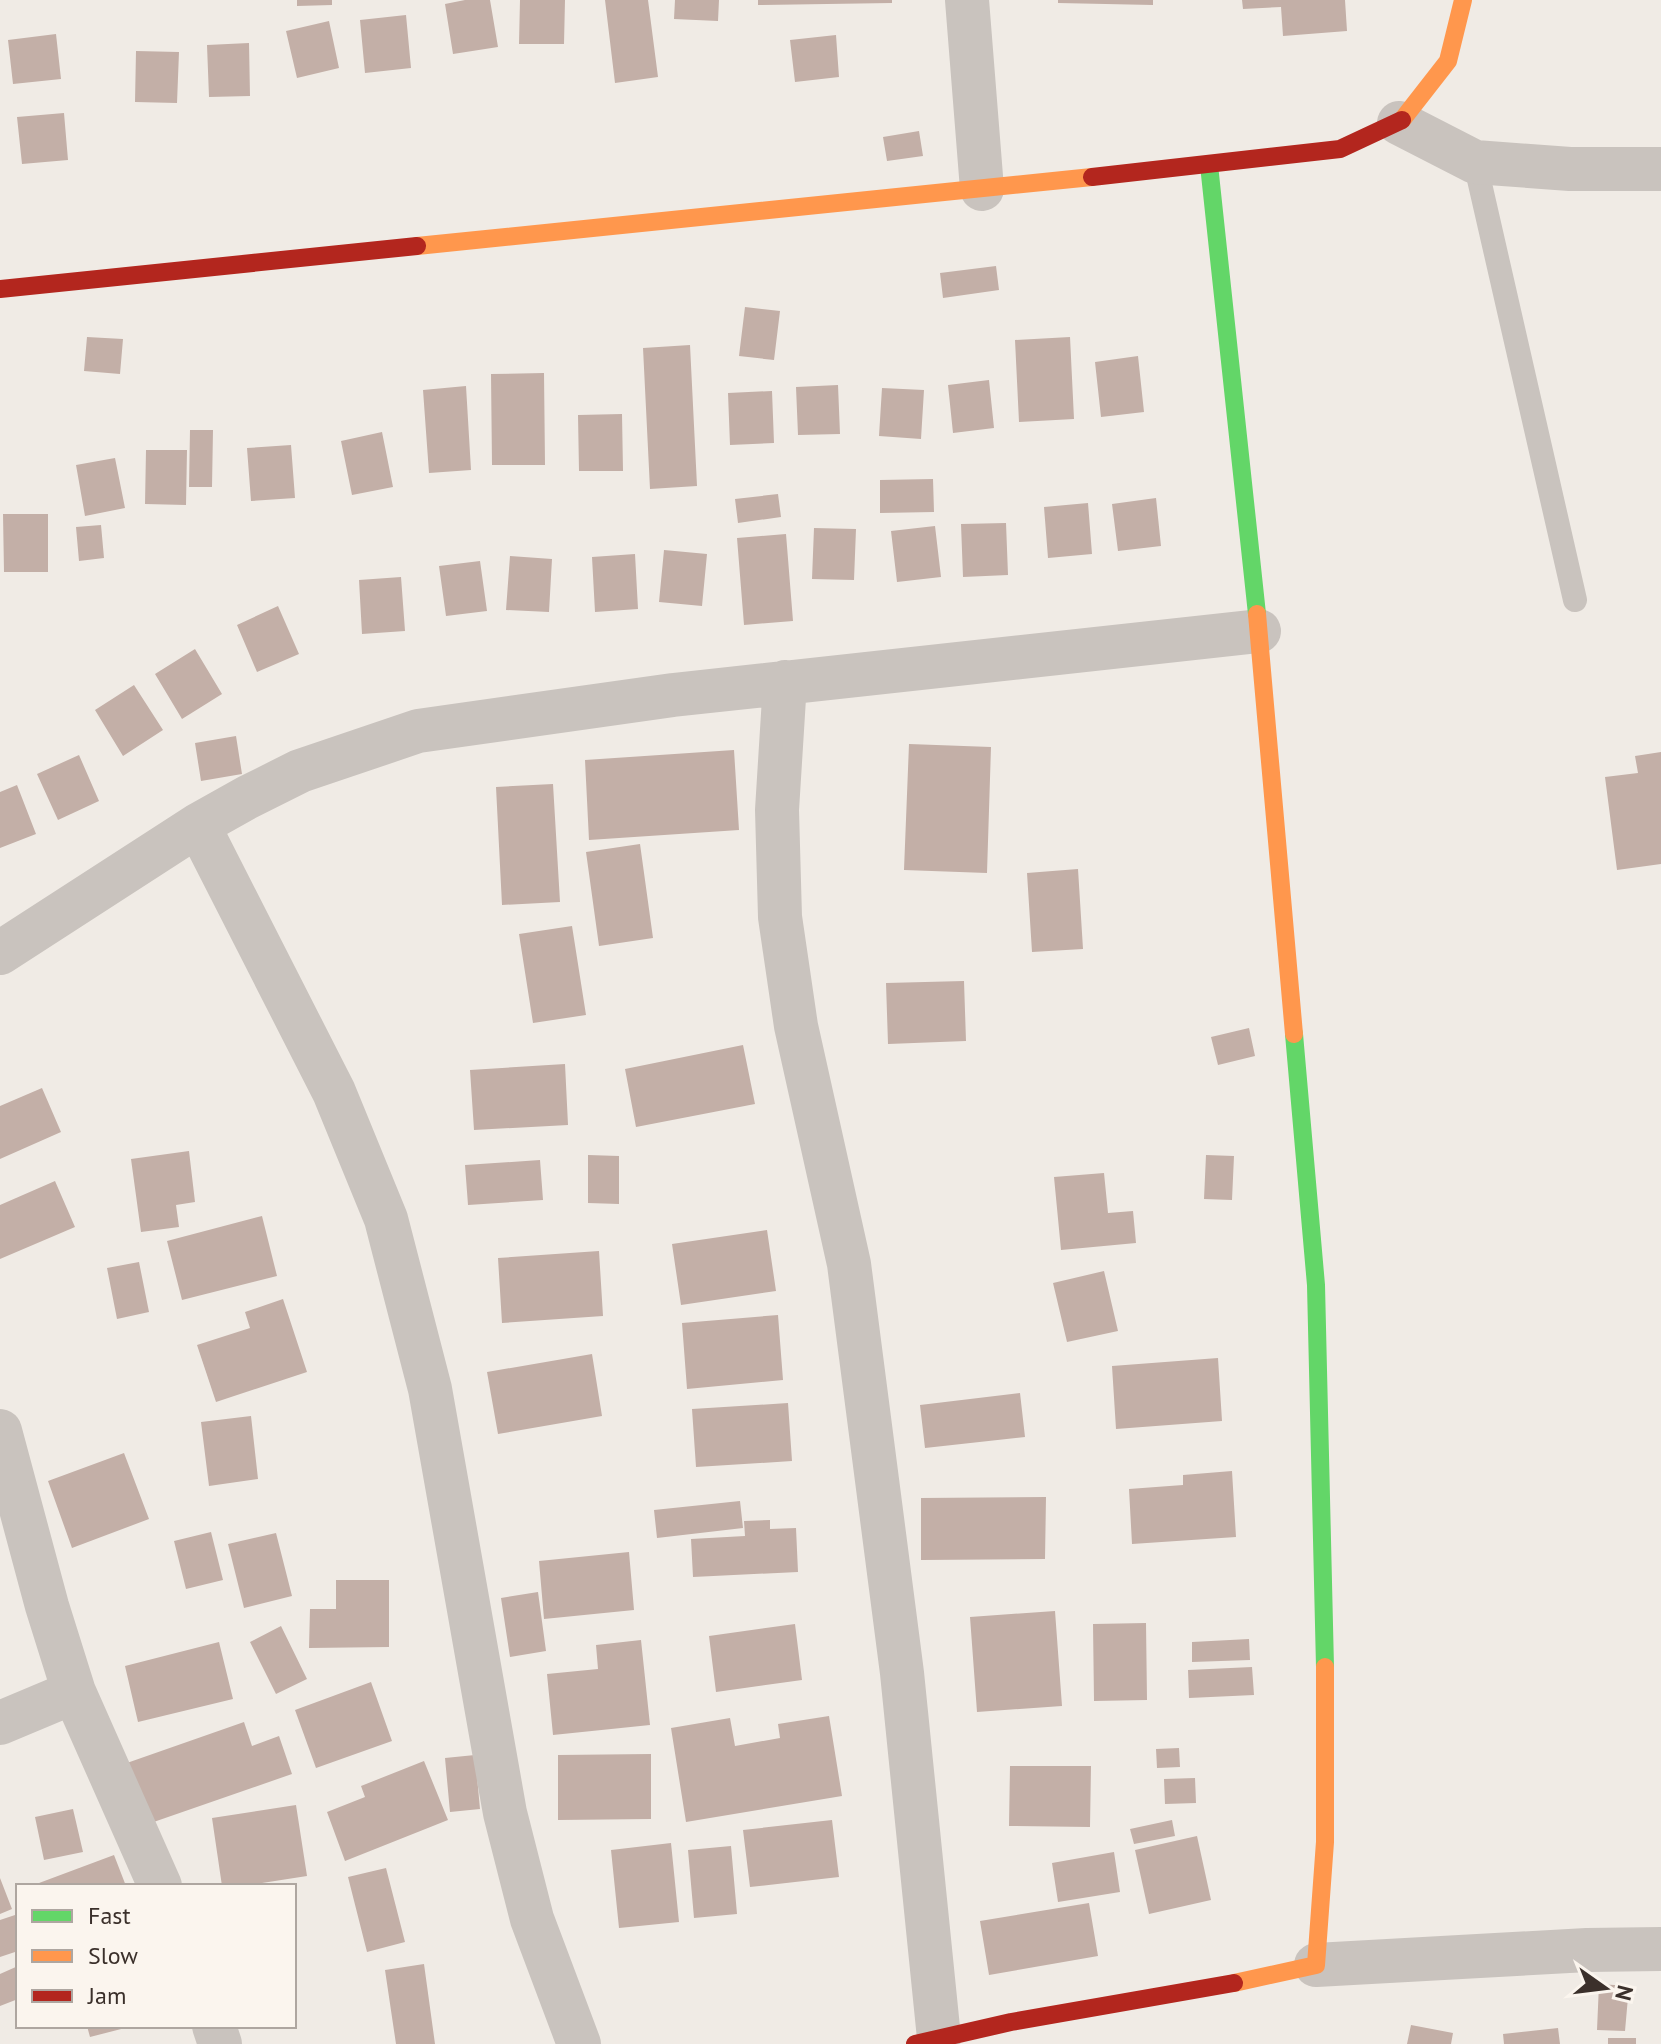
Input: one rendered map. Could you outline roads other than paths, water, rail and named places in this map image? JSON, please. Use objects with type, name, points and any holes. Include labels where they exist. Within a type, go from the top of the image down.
[{"type":"street","points":[[967,0],[982,189]]},
{"type":"street","points":[[0,289],[982,189],[1340,149],[1399,123],[1448,61],[1463,0]]},
{"type":"street","points":[[1399,123],[1475,162],[1570,169],[1661,169]]},
{"type":"street","points":[[1209,165],[1259,631],[1316,1285],[1327,1730],[1325,1842],[1316,1965]]},
{"type":"street","points":[[0,953],[198,825],[300,771],[418,731],[785,682],[1259,631]]},
{"type":"street","points":[[785,682],[777,810],[780,917],[796,1026],[849,1264],[902,1673],[927,2041],[1011,2022],[1201,1991],[1316,1965],[1587,1950],[1661,1949]]},
{"type":"street","points":[[198,825],[334,1092],[386,1219],[430,1389],[505,1813],[532,1919],[579,2044]]},
{"type":"street","points":[[0,1431],[47,1606],[74,1692],[159,1884]]},
{"type":"street","points":[[0,1723],[74,1692]]},
{"type":"lane","points":[[1475,162],[1575,600]]}]
